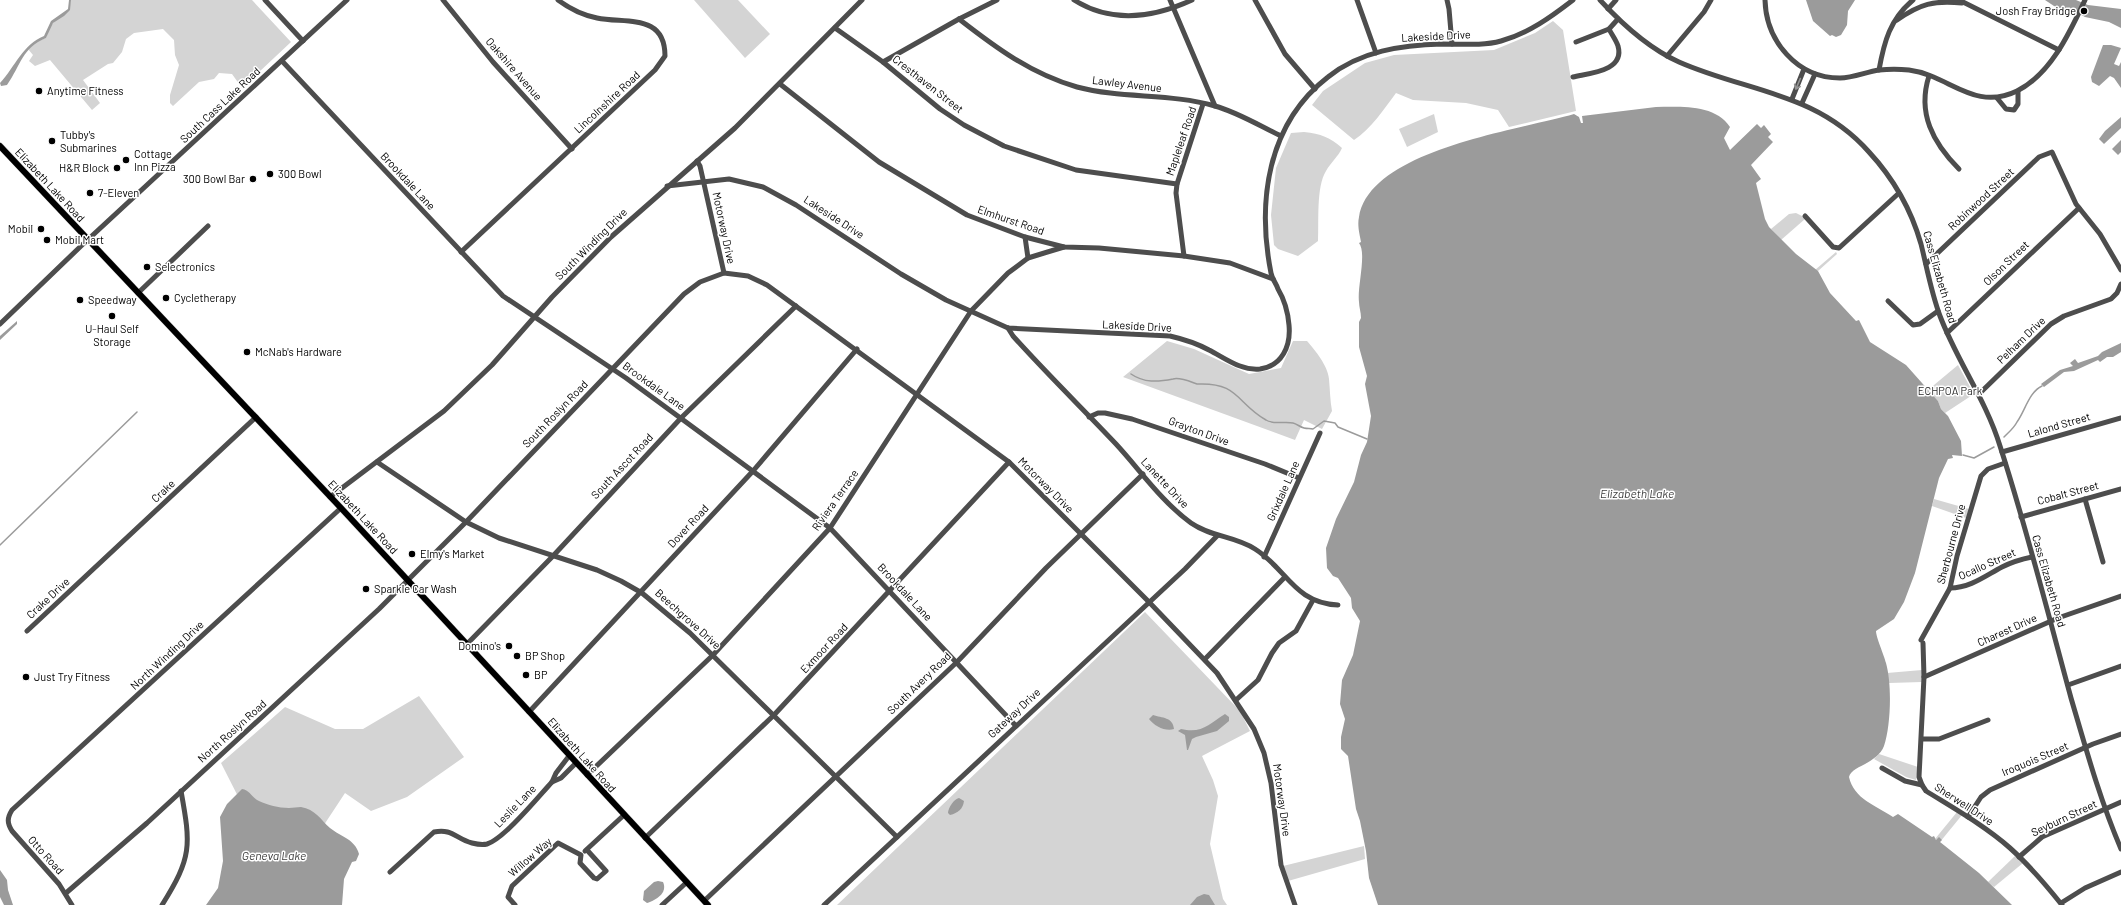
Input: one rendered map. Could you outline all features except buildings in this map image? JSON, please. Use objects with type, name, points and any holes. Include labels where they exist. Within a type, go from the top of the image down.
[{"type":"main road","name":"Elizabeth Lake Road","points":[[0,146],[330,496],[706,903]]},
{"type":"street","points":[[265,0],[303,41]]},
{"type":"street","name":"South Cass Lake Road","points":[[0,324],[88,240],[347,0]]},
{"type":"street","name":"Oakshire Avenue","points":[[443,0],[493,62],[572,149]]},
{"type":"street","name":"Lincolnshire Road","points":[[461,252],[659,66],[665,56],[665,48],[659,32],[648,24],[598,18],[581,14],[558,0]]},
{"type":"street","name":"South Winding Drive","points":[[330,496],[444,411],[492,365],[611,237],[667,186],[735,128],[862,0]]},
{"type":"street","points":[[883,62],[959,19],[997,0]]},
{"type":"street","points":[[1074,0],[1103,14],[1130,17],[1149,15],[1173,9],[1192,0]]},
{"type":"street","name":"Mapleleaf Road","points":[[1170,0],[1215,106]]},
{"type":"street","points":[[1255,0],[1285,54],[1315,89]]},
{"type":"street","points":[[1357,0],[1376,53]]},
{"type":"street","points":[[1446,0],[1449,9],[1452,44]]},
{"type":"street","name":"Lakeside Drive","points":[[667,186],[704,181],[729,180],[763,187],[796,205],[901,274],[946,300],[1008,328],[1170,336],[1187,340],[1242,367],[1261,369],[1272,366],[1282,358],[1287,347],[1289,325],[1284,303],[1273,279],[1266,231],[1267,186],[1270,166],[1281,136],[1291,118],[1315,89],[1341,68],[1360,58],[1376,53],[1403,46],[1500,41],[1524,33],[1546,20],[1573,0]]},
{"type":"street","name":"Cass Elizabeth Road","points":[[1600,0],[1618,19],[1639,37],[1667,56],[1713,75],[1792,99],[1826,116],[1856,139],[1877,161],[1899,193],[1915,227],[1938,311],[1947,333],[1979,394],[1994,427],[2086,747],[2105,810],[2121,849]]},
{"type":"street","points":[[1608,9],[1616,0]]},
{"type":"street","points":[[1667,56],[1704,12],[1711,0]]},
{"type":"street","points":[[1765,0],[1765,12],[1769,27],[1779,46],[1792,61],[1815,74],[1841,78],[1879,70],[1908,70],[1929,76],[1963,92],[1981,97],[1997,98],[2018,90],[2034,79],[2050,62],[2059,50],[2085,1]]},
{"type":"street","points":[[1879,70],[1884,42],[1900,12],[1913,0]]},
{"type":"street","points":[[1896,20],[1924,2],[1961,2],[2059,50]]},
{"type":"street","name":"Lawley Avenue","points":[[959,19],[1009,56],[1027,67],[1075,86],[1105,94],[1215,106],[1281,136]]},
{"type":"street","points":[[1576,42],[1610,29],[1618,19]]},
{"type":"street","name":"Cresthaven Street","points":[[835,28],[883,62],[940,109],[964,125],[1004,146],[1076,170],[1177,184]]},
{"type":"street","points":[[1573,77],[1611,68],[1617,61],[1618,47],[1610,29]]},
{"type":"street","name":"Brookdale Lane","points":[[282,61],[503,296],[613,369],[830,528],[1016,726]]},
{"type":"street","points":[[1792,99],[1804,69]]},
{"type":"street","points":[[1802,103],[1815,74]]},
{"type":"street","points":[[1929,76],[1925,88],[1926,117],[1932,134],[1959,169]]},
{"type":"street","name":"Elmhurst Road","points":[[780,84],[879,162],[923,190],[967,215],[1025,237],[1064,247],[1100,248],[1184,256],[1230,263],[1273,279]]},
{"type":"street","points":[[1997,98],[2006,109],[2014,110],[2018,104],[2018,90]]},
{"type":"street","name":"Mapleleaf Road","points":[[1184,256],[1176,193],[1177,184],[1204,104]]},
{"type":"street","name":"Robinwood Street","points":[[1926,264],[2040,158],[2052,152],[2078,208]]},
{"type":"street","name":"Motorway Drive","points":[[697,161],[704,181],[724,273],[748,276],[767,285],[1009,462],[1205,659],[1225,684],[1254,729],[1268,764],[1281,865],[1296,905]]},
{"type":"street","points":[[1805,216],[1834,247],[1839,248],[1899,193]]},
{"type":"street","points":[[2078,208],[2100,234],[2121,270]]},
{"type":"street","name":"Olson Street","points":[[1947,333],[2078,208]]},
{"type":"street","points":[[138,293],[208,226]]},
{"type":"street","points":[[1025,237],[1028,258]]},
{"type":"street","name":"Riviera Terrace","points":[[587,775],[713,655],[830,528],[971,311],[1008,273],[1028,258],[1064,247]]},
{"type":"street","name":"South Roslyn Road","points":[[408,580],[466,522],[684,294],[700,282],[724,273]]},
{"type":"street","name":"Pelham Drive","points":[[1979,394],[2048,326],[2064,316],[2111,299],[2117,293],[2121,284]]},
{"type":"street","points":[[1888,300],[1913,326],[1920,324],[1938,311]]},
{"type":"street","name":"South Ascot Road","points":[[467,644],[553,556],[681,418],[796,306]]},
{"type":"street","name":"Lanette Drive","points":[[1008,328],[1055,382],[1180,514],[1193,524],[1217,536],[1243,542],[1256,550],[1285,578],[1313,600],[1322,604],[1338,605]]},
{"type":"street","name":"Dover Road","points":[[529,712],[753,471],[856,349]]},
{"type":"street","name":"Grayton Drive","points":[[1089,417],[1106,413],[1132,418],[1265,464],[1299,478]]},
{"type":"street","name":"Crake","points":[[84,578],[256,417]]},
{"type":"street","name":"Lalond Street","points":[[2002,452],[2121,418]]},
{"type":"street","name":"Grixdale Lane","points":[[1264,557],[1320,433]]},
{"type":"street","name":"Beechgrove Drive","points":[[377,462],[466,522],[499,538],[603,573],[622,581],[640,592],[664,610],[713,655],[897,837]]},
{"type":"street","name":"Exmoor Road","points":[[645,838],[774,715],[1009,462]]},
{"type":"street","name":"Sherbourne Drive","points":[[1922,642],[1950,588],[1957,556],[1981,476],[1988,469],[2005,463]]},
{"type":"street","name":"South Avery Road","points":[[706,903],[836,776],[956,662],[1080,534],[1143,474]]},
{"type":"street","name":"Cobalt Street","points":[[2021,517],[2121,489]]},
{"type":"street","points":[[2085,500],[2103,562]]},
{"type":"street","name":"North Winding Drive","points":[[8,817],[12,810],[341,508]]},
{"type":"street","name":"Gateway Drive","points":[[824,905],[1149,602],[1217,536]]},
{"type":"street","name":"Ocallo Street","points":[[1950,588],[1958,588],[1972,583],[2008,564],[2032,557]]},
{"type":"street","name":"Crake Drive","points":[[27,632],[84,578]]},
{"type":"street","points":[[1205,659],[1285,578]]},
{"type":"street","name":"North Roslyn Road","points":[[66,893],[181,791],[408,580]]},
{"type":"street","name":"Charest Drive","points":[[1924,677],[2050,622],[2121,596]]},
{"type":"street","points":[[1236,700],[1258,680],[1279,643],[1296,631],[1313,600]]},
{"type":"street","name":"Sherwell Drive","points":[[1922,642],[1924,677],[1919,777],[1922,785],[1926,791],[1968,817],[2019,857],[2062,904]]},
{"type":"street","points":[[2068,685],[2121,666]]},
{"type":"street","points":[[1922,739],[1939,739],[1988,720]]},
{"type":"street","name":"Iroquois Street","points":[[1968,817],[1983,795],[1990,790],[2086,747],[2121,734]]},
{"type":"street","name":"Leslie Lane","points":[[390,872],[434,832],[443,830],[471,843],[486,844],[494,841],[511,826],[552,782],[556,773],[570,756]]},
{"type":"street","name":"Leslie Lane","points":[[552,782],[562,778],[576,764]]},
{"type":"street","points":[[1882,768],[1905,781],[1922,785]]},
{"type":"street","points":[[162,905],[182,870],[188,848],[187,825],[181,791]]},
{"type":"street","name":"Seyburn Street","points":[[2019,857],[2042,837],[2121,802]]},
{"type":"street","points":[[586,850],[606,871],[598,879],[594,878],[580,863],[581,855],[586,850],[624,815]]},
{"type":"street","name":"Otto Road","points":[[8,817],[8,825],[12,831],[66,893],[72,905]]},
{"type":"street","name":"Willow Way","points":[[515,905],[508,897],[512,886],[558,843],[581,855]]},
{"type":"street","points":[[2062,904],[2085,888],[2121,872]]},
{"type":"street","points":[[662,905],[686,882]]},
{"type":"green space","points":[[71,0],[252,0],[291,42],[242,88],[232,74],[219,73],[214,79],[199,82],[173,106],[170,103],[170,95],[179,65],[175,55],[174,40],[163,29],[134,33],[126,39],[122,52],[113,63],[108,64],[83,80],[100,103],[92,110],[50,60],[35,66],[29,61],[33,55],[28,49],[36,42],[46,38],[52,25],[68,10]]},
{"type":"green space","points":[[694,0],[738,0],[770,34],[745,58]]},
{"type":"green space","points":[[1553,21],[1563,30],[1576,111],[1509,127],[1498,110],[1466,103],[1413,100],[1396,93],[1372,125],[1354,140],[1312,105],[1323,91],[1365,63],[1394,55],[1494,50],[1535,33]]},
{"type":"green space","points":[[1434,114],[1438,132],[1407,147],[1399,129]]},
{"type":"green space","points":[[1304,132],[1325,137],[1342,148],[1326,171],[1323,178],[1319,195],[1318,241],[1298,256],[1278,249],[1274,245],[1271,215],[1276,168],[1291,133]]},
{"type":"green space","points":[[1796,213],[1805,219],[1781,240],[1771,229],[1789,214]]},
{"type":"green space","points":[[1836,252],[1837,254],[1818,271],[1815,270]]},
{"type":"green space","points":[[1167,341],[1194,349],[1249,374],[1281,368],[1293,341],[1307,341],[1324,364],[1328,374],[1332,411],[1322,429],[1304,420],[1295,440],[1123,377]]},
{"type":"green space","name":"ECHPOA Park","points":[[1958,365],[1974,394],[1945,413],[1941,409],[1938,401],[1928,390]]},
{"type":"green space","points":[[1934,499],[1969,509],[1966,518],[1932,506]]},
{"type":"green space","points":[[1145,612],[1240,711],[1250,731],[1202,756],[1213,780],[1218,796],[1210,844],[1223,899],[1227,905],[837,905]]},
{"type":"green space","points":[[1922,670],[1922,682],[1889,683],[1887,673]]},
{"type":"green space","points":[[419,696],[464,757],[407,797],[371,811],[345,793],[320,831],[250,820],[221,763],[285,707],[335,729],[363,729]]},
{"type":"green space","points":[[1879,754],[1918,767],[1916,780],[1906,777],[1874,759]]},
{"type":"green space","points":[[1957,812],[1962,815],[1940,842],[1935,839]]},
{"type":"green space","points":[[1364,846],[1365,859],[1288,881],[1283,866]]},
{"type":"green space","points":[[2015,856],[2023,863],[1994,887],[1988,882]]},
{"type":"water","points":[[69,0],[71,0],[70,10],[53,23],[46,38],[38,42],[27,52],[7,85],[1,86],[0,83],[30,44],[44,36],[51,21],[68,9]]},
{"type":"water","points":[[1806,0],[1855,0],[1848,11],[1847,25],[1841,35],[1836,37],[1832,35],[1830,36],[1813,21]]},
{"type":"water","points":[[2045,0],[2076,0],[2088,5],[2121,9],[2121,28],[2109,22],[2085,17],[2076,12],[2073,13],[2054,6]]},
{"type":"water","points":[[2103,45],[2111,45],[2121,48],[2114,64],[2119,66],[2121,62],[2121,88],[2114,78],[2110,76],[2099,86],[2092,82],[2091,77]]},
{"type":"water","name":"Elizabeth Lake","points":[[1656,107],[1696,108],[1715,114],[1730,127],[1724,138],[1730,150],[1757,124],[1761,128],[1764,125],[1771,134],[1768,137],[1773,142],[1751,165],[1761,179],[1756,183],[1765,219],[1769,227],[1796,254],[1818,271],[1830,293],[1856,321],[1859,320],[1870,342],[1906,365],[1938,401],[1941,409],[1948,416],[1961,441],[1962,456],[1952,455],[1953,458],[1948,459],[1939,478],[1915,573],[1904,602],[1894,619],[1876,631],[1886,663],[1890,693],[1888,727],[1884,746],[1876,757],[1854,770],[1849,777],[1855,791],[1866,801],[1893,817],[1898,814],[1932,837],[1934,836],[1936,840],[1939,837],[1942,840],[1940,842],[1979,873],[2012,905],[1378,905],[1369,878],[1366,851],[1356,809],[1348,756],[1341,749],[1341,737],[1345,719],[1340,704],[1342,680],[1353,655],[1360,621],[1352,608],[1351,598],[1338,578],[1333,576],[1327,568],[1326,548],[1336,519],[1354,482],[1361,455],[1367,442],[1371,416],[1365,384],[1367,376],[1359,347],[1359,322],[1361,318],[1359,296],[1362,254],[1359,243],[1361,242],[1358,227],[1359,217],[1369,194],[1390,174],[1418,159],[1450,146],[1574,114],[1579,117],[1581,123],[1583,123],[1582,116]]},
{"type":"water","points":[[2121,117],[2121,128],[2104,144],[2099,139],[2105,131]]},
{"type":"water","points":[[2121,140],[2121,152],[2118,155],[2112,149]]},
{"type":"water","points":[[17,321],[17,324],[0,340],[0,336]]},
{"type":"water","points":[[2121,343],[2121,352],[2113,357],[2107,357],[2100,362],[2098,360],[2074,371],[2064,372],[2044,387],[2041,384],[2060,370],[2073,366],[2070,363],[2075,359],[2078,363],[2098,356],[2102,352]]},
{"type":"water","points":[[1225,714],[1229,717],[1229,721],[1217,731],[1192,739],[1187,750],[1185,735],[1178,731],[1181,729],[1200,729]]},
{"type":"water","points":[[1153,715],[1172,722],[1174,729],[1167,730],[1151,722],[1149,719]]},
{"type":"water","name":"Geneva Lake","points":[[242,789],[247,791],[257,800],[270,805],[285,808],[301,807],[310,810],[330,828],[354,845],[359,854],[356,861],[352,862],[344,879],[342,905],[206,905],[218,888],[223,861],[220,817],[227,804]]},
{"type":"water","points":[[959,798],[964,801],[963,806],[958,812],[950,815],[948,811],[950,806]]},
{"type":"water","points":[[0,870],[7,880],[8,890],[13,905],[4,905],[0,897]]},
{"type":"water","points":[[654,882],[663,882],[663,893],[647,903],[643,900],[644,891]]},
{"type":"water","points":[[1204,894],[1209,895],[1215,905],[1190,905],[1197,897]]},
{"type":"waterway","points":[[1131,374],[1146,380],[1162,381],[1179,379],[1197,384],[1221,386],[1236,395],[1248,407],[1269,421],[1276,423],[1293,423],[1304,428],[1313,429],[1324,421],[1335,423],[1338,427],[1367,439]]},
{"type":"waterway","points":[[2004,437],[2016,424],[2034,393],[2042,386]]},
{"type":"waterway","points":[[0,545],[137,412]]},
{"type":"waterway","points":[[1963,455],[1974,458],[1994,447]]},
{"type":"place","name":"Josh Fray Bridge","points":[[2084,11]]},
{"type":"place","name":"Anytime Fitness","points":[[39,91]]},
{"type":"place","name":"Tubby's Submarines","points":[[52,141]]},
{"type":"place","name":"Cottage Inn Pizza","points":[[126,160]]},
{"type":"place","name":"H&R Block","points":[[117,168]]},
{"type":"place","name":"300 Bowl","points":[[270,174]]},
{"type":"place","name":"300 Bowl Bar","points":[[253,179]]},
{"type":"place","name":"7-Eleven","points":[[90,193]]},
{"type":"place","name":"Mobil","points":[[41,229]]},
{"type":"place","name":"Mobil Mart","points":[[47,240]]},
{"type":"place","name":"Selectronics","points":[[147,267]]},
{"type":"place","name":"Cycletherapy","points":[[166,298]]},
{"type":"place","name":"Speedway","points":[[80,300]]},
{"type":"place","name":"U-Haul Self Storage","points":[[112,316]]},
{"type":"place","name":"McNab's Hardware","points":[[247,352]]},
{"type":"place","name":"Elmy's Market","points":[[412,554]]},
{"type":"place","name":"Sparkle Car Wash","points":[[366,589]]},
{"type":"place","name":"Domino's","points":[[509,646]]},
{"type":"place","name":"BP Shop","points":[[517,656]]},
{"type":"place","name":"BP","points":[[526,675]]},
{"type":"place","name":"Just Try Fitness","points":[[26,677]]}]
